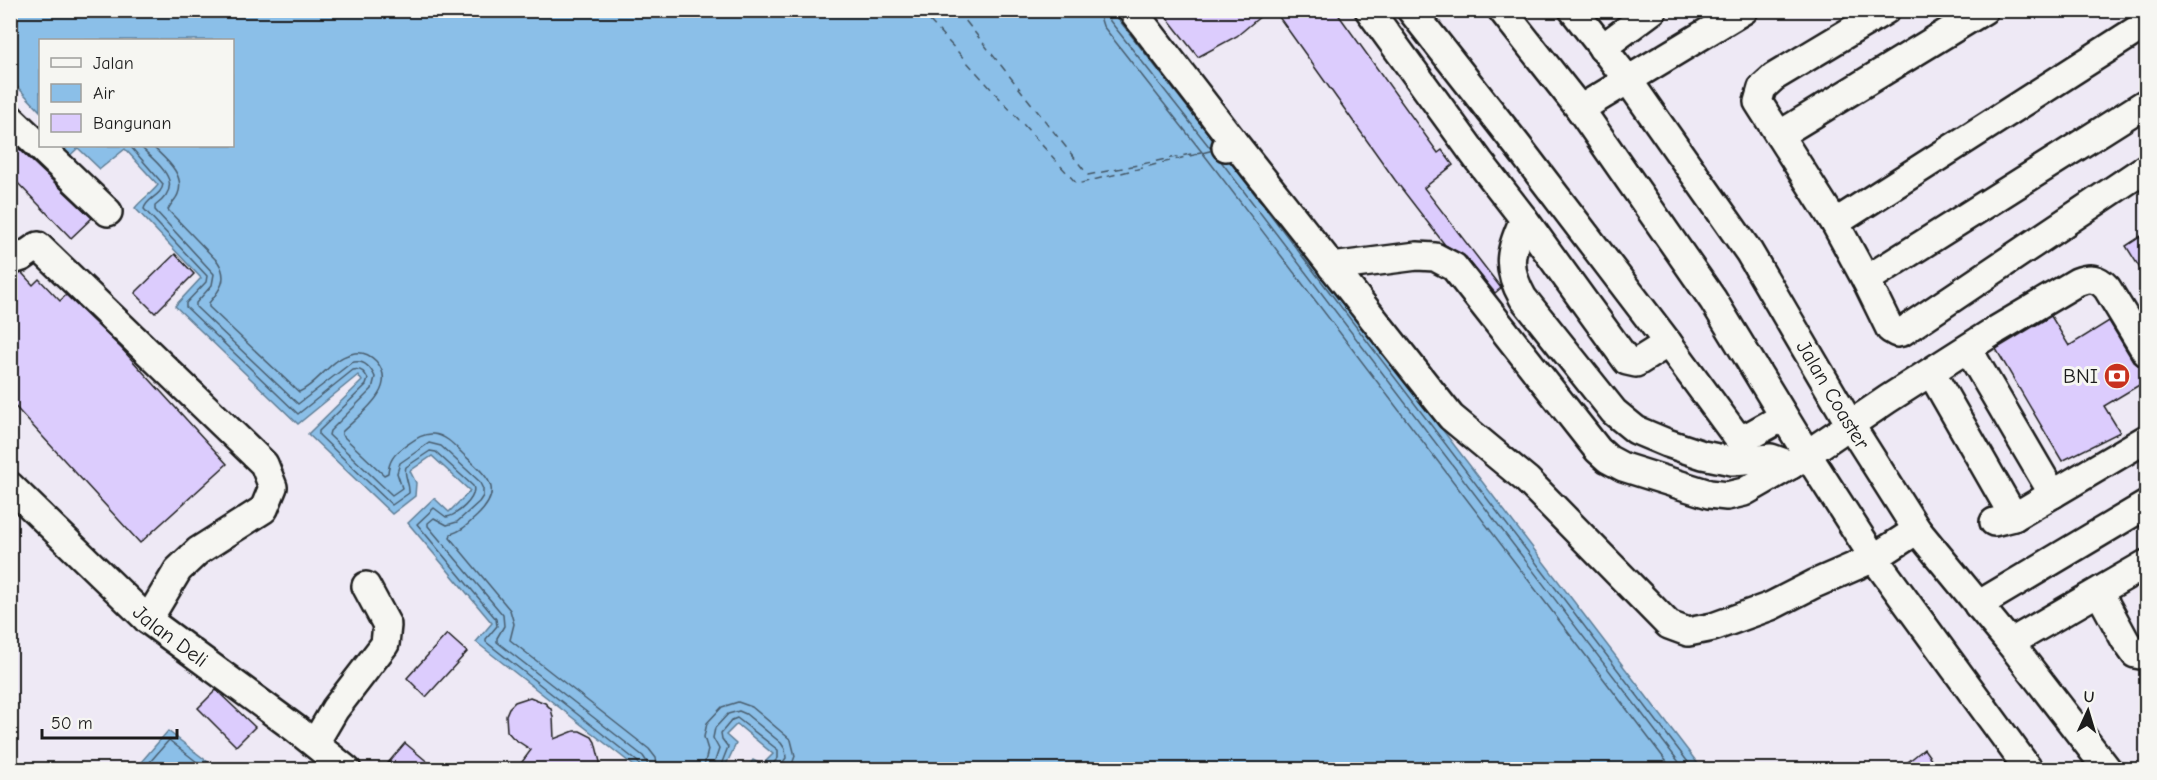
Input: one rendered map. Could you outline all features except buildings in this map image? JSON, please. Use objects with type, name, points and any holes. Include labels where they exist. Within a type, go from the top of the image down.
[{"type":"lane","points":[[1132,10],[1230,144],[1332,267],[1451,417],[1527,480],[1669,625],[1688,632],[1713,627],[1772,606],[1814,584],[1874,558],[1917,530]]},
{"type":"lane","points":[[1368,10],[1627,361],[1636,363],[1668,343]]},
{"type":"lane","points":[[1411,10],[1517,145],[1737,437],[1749,436],[1784,417]]},
{"type":"lane","points":[[1502,10],[1580,109],[1713,300],[1784,417],[1799,459],[2029,770]]},
{"type":"lane","name":"Jalan Coaster","points":[[1573,10],[1628,80],[1749,252],[1851,426],[1917,530],[2010,643],[2108,770]]},
{"type":"lane","points":[[1602,48],[1653,10]]},
{"type":"lane","points":[[1580,109],[1743,10]]},
{"type":"lane","points":[[1886,10],[1774,77],[1762,88],[1758,102],[1835,223],[1890,329],[1897,333],[1902,332],[2146,168]]},
{"type":"lane","points":[[1779,135],[1984,10]]},
{"type":"lane","points":[[1835,223],[2146,24]]},
{"type":"lane","points":[[1866,280],[2146,103]]},
{"type":"lane","points":[[10,118],[39,146]]},
{"type":"lane","points":[[40,147],[108,212]]},
{"type":"lane","points":[[1524,219],[1512,250],[1513,281],[1523,298],[1614,412],[1636,430],[1703,455],[1732,461],[1771,458],[1799,459]]},
{"type":"lane","points":[[10,261],[22,257],[38,246],[264,464],[273,487],[264,509],[198,551],[178,570],[148,620]]},
{"type":"lane","points":[[1332,267],[1416,256],[1435,257],[1454,267],[1598,450],[1608,459],[1623,467],[1709,495],[1727,496],[1744,492],[1851,426],[1888,399],[2077,282],[2094,278],[2108,288],[2146,352]]},
{"type":"lane","points":[[1968,349],[2053,494]]},
{"type":"lane","points":[[1931,372],[2004,519],[2053,494],[2146,439]]},
{"type":"lane","name":"Jalan Deli","points":[[10,486],[148,620],[315,743],[347,770]]},
{"type":"lane","points":[[1978,605],[2146,505]]},
{"type":"lane","points":[[2010,643],[2146,564]]},
{"type":"lane","points":[[315,743],[335,709],[385,644],[387,626],[366,586]]},
{"type":"lane","points":[[2099,592],[2135,654],[2146,656]]},
{"type":"shaded area","points":[[1119,11],[2146,11],[2146,769],[1702,769]]},
{"type":"shaded area","points":[[10,80],[39,110],[39,147],[68,147],[59,155],[78,148],[100,169],[125,149],[158,185],[142,198],[135,208],[201,278],[175,306],[298,423],[357,374],[362,380],[392,514],[415,496],[416,483],[410,471],[432,456],[470,492],[449,512],[408,523],[492,623],[613,751],[638,769],[217,769],[168,731],[135,769],[11,769]]},
{"type":"shaded area","points":[[737,724],[774,754],[762,765],[746,769],[724,770],[736,744],[726,735]]},
{"type":"water","points":[[11,11],[1119,11],[1226,147],[1702,769],[746,770],[753,760],[762,765],[773,754],[737,724],[726,735],[736,744],[724,769],[638,769],[476,642],[492,623],[408,523],[434,498],[449,512],[470,491],[432,456],[410,471],[416,483],[415,496],[392,514],[308,434],[362,381],[358,375],[298,424],[175,306],[201,278],[135,208],[158,185],[125,149],[100,169],[78,148],[64,161],[58,155],[68,147],[234,147],[234,39],[39,39],[39,110],[11,80]]},
{"type":"water","points":[[168,731],[217,769],[135,769]]},
{"type":"ferry route","points":[[920,10],[1077,184],[1214,150]]},
{"type":"ferry route","points":[[957,10],[1088,175],[1201,152]]},
{"type":"place","name":"BNI","points":[[2117,376]]}]
